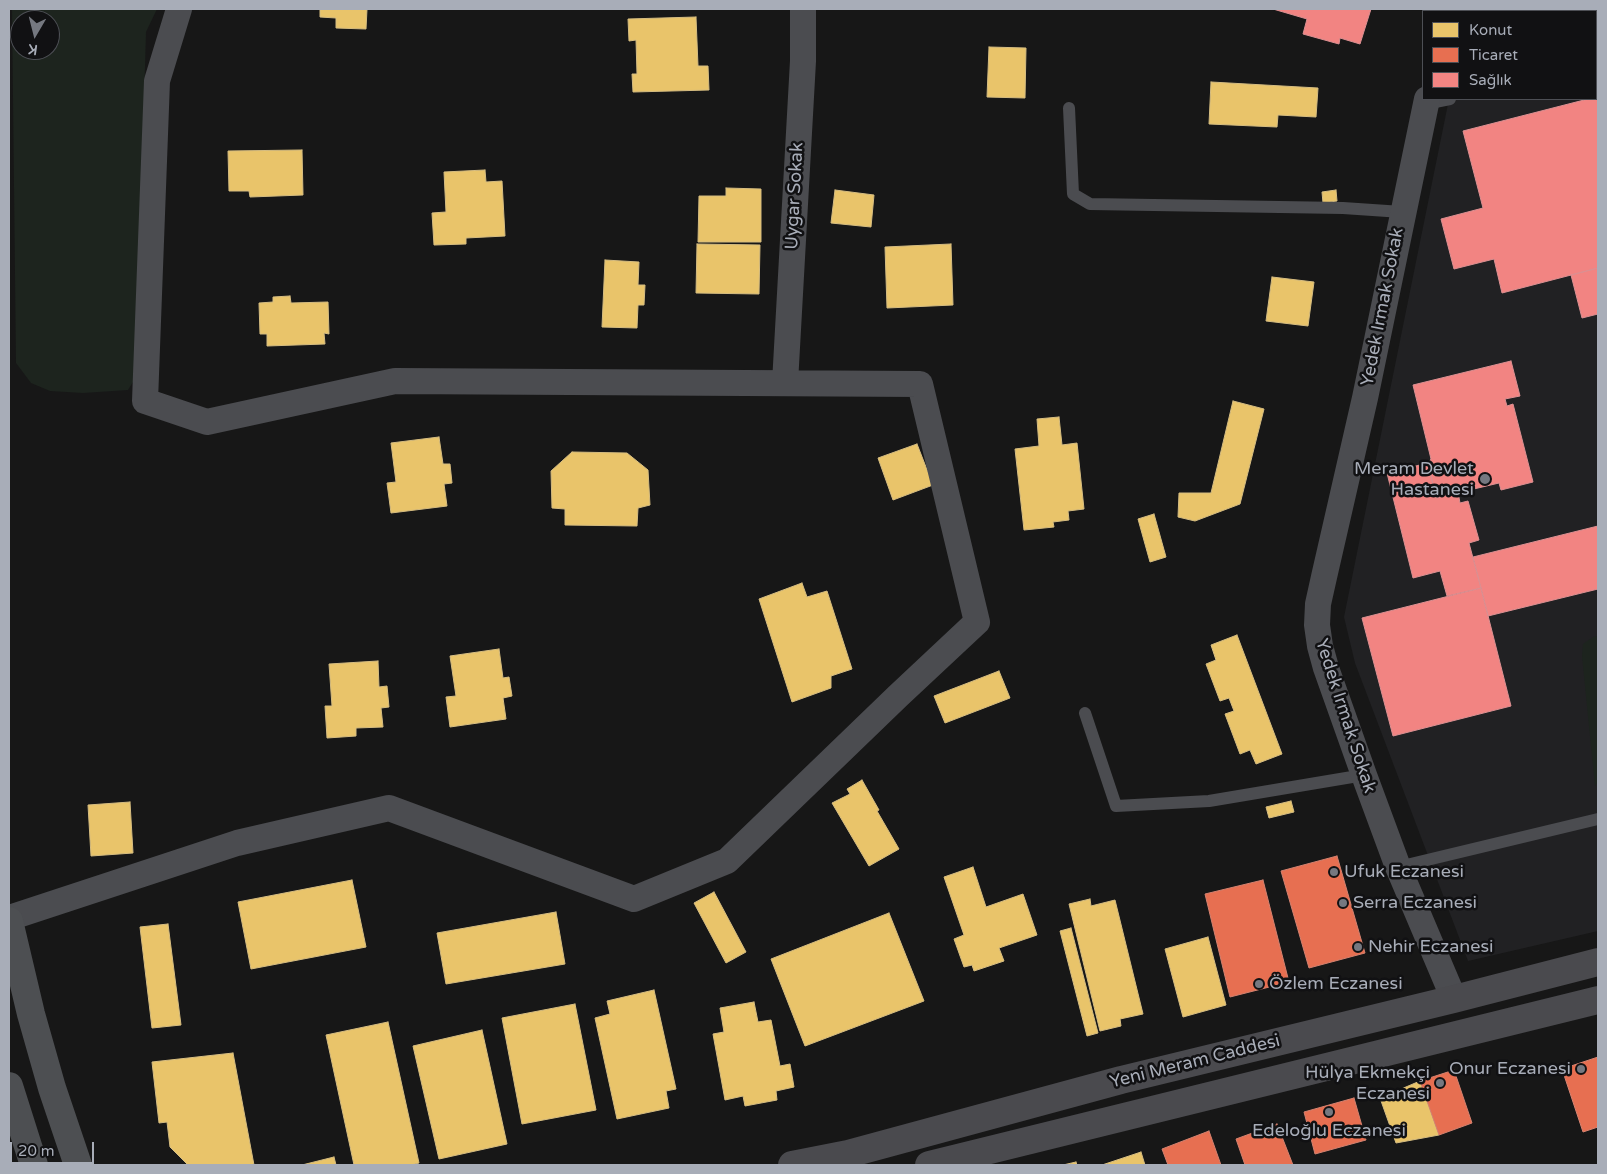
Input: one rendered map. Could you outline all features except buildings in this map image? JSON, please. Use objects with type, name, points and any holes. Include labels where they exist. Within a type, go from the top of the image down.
[{"type":"main road","points":[[9,919],[31,1014],[52,1088],[78,1165]]},
{"type":"main road","name":"Yeni Meram Caddesi","points":[[792,1165],[848,1154],[1121,1080],[1598,962]]},
{"type":"main road","name":"Yeni Meram Caddesi","points":[[929,1165],[1598,1000]]},
{"type":"main road","points":[[9,1086],[34,1165]]},
{"type":"main road","points":[[69,1137],[90,1165]]},
{"type":"street","points":[[9,919],[237,843],[389,808],[634,899],[727,861],[898,696],[978,622],[920,384],[395,381],[207,422],[145,400],[157,81],[179,9]]},
{"type":"street","name":"Uygar Sokak","points":[[785,383],[802,61],[803,9]]},
{"type":"street","name":"Yedek Irmak Sokak","points":[[1434,101],[1402,212],[1365,398],[1318,604],[1317,625],[1326,668],[1364,775],[1398,867],[1454,999]]},
{"type":"lane","points":[[1069,108],[1073,194],[1090,204],[1343,208],[1402,212]]},
{"type":"lane","points":[[1085,713],[1116,806],[1209,801],[1364,775]]},
{"type":"lane","points":[[1398,867],[1598,819]]},
{"type":"shaded area","points":[[12,9],[157,9],[146,32],[136,377],[128,390],[83,393],[50,391],[31,383],[16,363],[13,60],[60,60],[60,10]]},
{"type":"shaded area","name":"Meram Devlet Hastanesi","points":[[1598,9],[1598,931],[1468,961],[1355,663],[1344,617],[1449,100],[1597,100],[1597,10],[1482,10]]},
{"type":"shaded area","points":[[1598,636],[1598,782],[1595,786],[1582,656],[1583,644]]},
{"type":"place","name":"Meram Devlet Hastanesi","points":[[1485,479]]},
{"type":"place","name":"Ufuk Eczanesi","points":[[1334,872]]},
{"type":"place","name":"Serra Eczanesi","points":[[1343,903]]},
{"type":"place","name":"Nehir Eczanesi","points":[[1358,947]]},
{"type":"place","name":"Özlem Eczanesi","points":[[1259,984]]},
{"type":"place","name":"Onur Eczanesi","points":[[1581,1069]]},
{"type":"place","name":"Hülya Ekmekçi Eczanesi","points":[[1440,1083]]},
{"type":"place","name":"Edeloğlu Eczanesi","points":[[1329,1112]]}]
